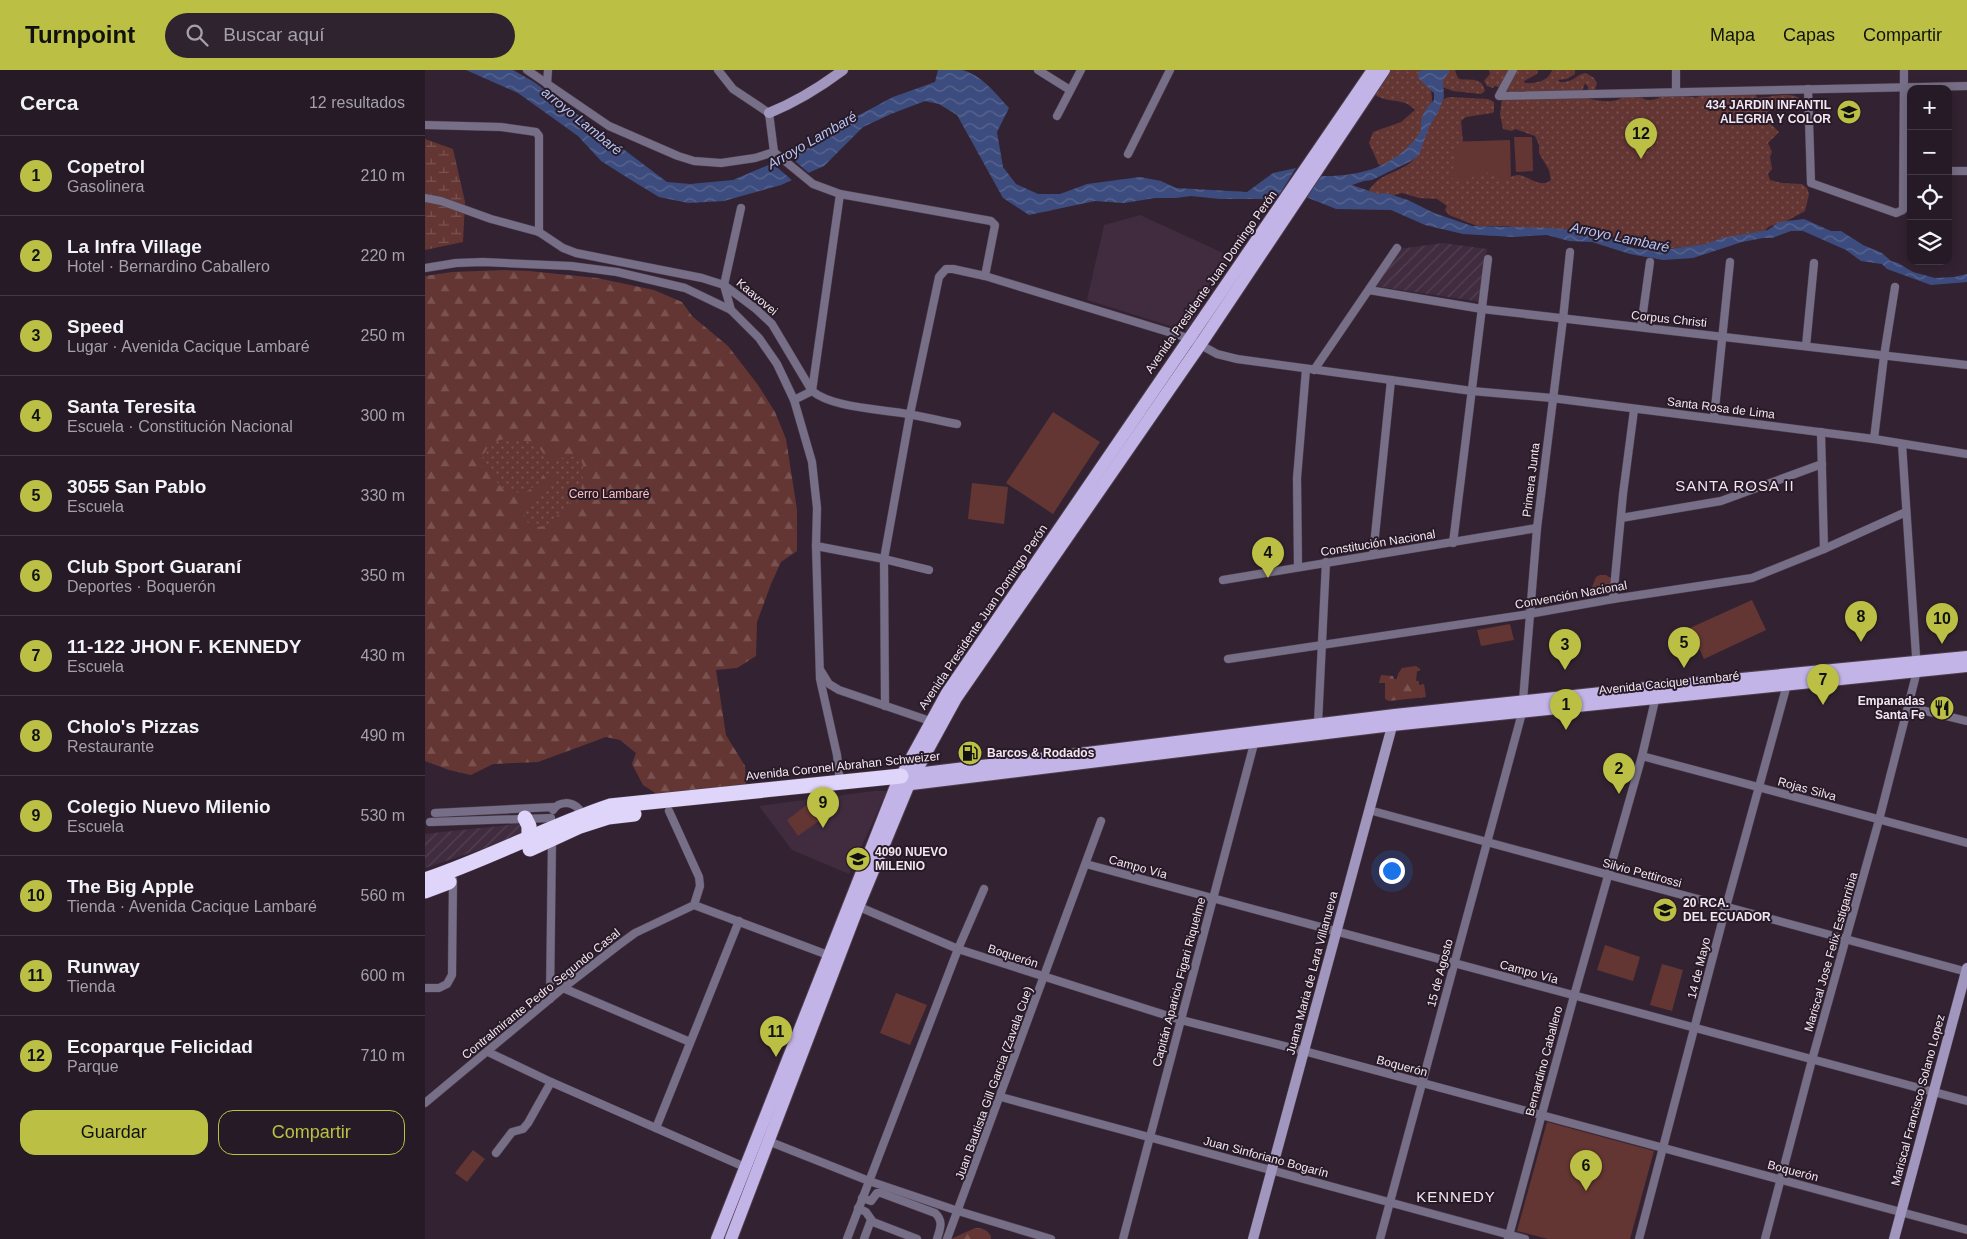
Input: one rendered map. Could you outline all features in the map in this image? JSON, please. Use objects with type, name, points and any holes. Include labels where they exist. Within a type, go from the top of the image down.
[{"type":"highway","name":"Avenida Coronel Abrahan Schweizer","points":[[609,812],[840,782],[905,780]]},
{"type":"highway","name":"Avenida Coronel Abrahan Schweizer","points":[[609,812],[669,811],[905,780]]},
{"type":"highway","points":[[425,880],[562,825],[609,812]]},
{"type":"highway","points":[[507,858],[516,850],[562,825],[580,826],[609,812]]},
{"type":"highway","points":[[525,818],[529,826],[529,839]]},
{"type":"highway","points":[[425,891],[507,858],[562,825]]},
{"type":"main road","name":"Avenida Presidente Juan Domingo Perón","points":[[717,1239],[750,1170],[767,1141],[905,780],[927,753],[947,693],[990,639],[1200,345],[1287,207],[1308,164],[1373,70]]},
{"type":"main road","name":"Avenida Presidente Juan Domingo Perón","points":[[990,639],[1188,338],[1321,165],[1384,70]]},
{"type":"main road","name":"Avenida Cacique Lambaré","points":[[1256,736],[1917,666],[1967,657]]},
{"type":"main road","name":"Avenida Cacique Lambaré","points":[[1917,666],[1967,666]]},
{"type":"main road","name":"Avenida Cacique Lambaré","points":[[1318,723],[1394,720]]},
{"type":"main road","name":"Avenida Presidente Juan Domingo Perón","points":[[731,1239],[750,1170],[827,956],[854,888],[905,780],[937,723]]},
{"type":"main road","name":"Avenida Coronel Abrahan Schweizer","points":[[905,780],[1256,736],[1318,723]]},
{"type":"main road","name":"Avenida Coronel Abrahan Schweizer","points":[[905,780],[947,770],[1256,736]]},
{"type":"main road","points":[[927,753],[932,765],[947,770]]},
{"type":"street","points":[[527,70],[609,126],[694,161],[721,163],[776,154]]},
{"type":"street","points":[[547,84],[548,70]]},
{"type":"street","points":[[718,70],[733,89],[769,113],[776,154],[813,184],[840,194],[991,221],[995,225],[985,276]]},
{"type":"street","points":[[769,113],[791,104],[816,90],[843,70]]},
{"type":"street","points":[[1038,70],[1071,90]]},
{"type":"street","points":[[1057,116],[1081,70]]},
{"type":"street","points":[[1128,154],[1170,70]]},
{"type":"street","points":[[1513,70],[1499,96],[1967,86]]},
{"type":"street","points":[[1676,70],[1676,92]]},
{"type":"street","points":[[1808,90],[1811,183],[1901,213],[1903,210],[1904,70]]},
{"type":"street","points":[[425,125],[501,127],[536,132],[539,136],[539,232]]},
{"type":"street","points":[[1952,171],[1967,172]]},
{"type":"street","points":[[811,391],[840,194]]},
{"type":"street","name":"Kaavovei","points":[[425,198],[441,201],[491,219],[539,232],[563,248],[575,253],[724,284],[772,324],[811,391]]},
{"type":"street","points":[[731,310],[724,284],[741,208]]},
{"type":"street","points":[[1314,370],[1397,248]]},
{"type":"street","name":"Primera Junta","points":[[1523,707],[1537,528],[1570,252]]},
{"type":"street","points":[[1453,543],[1489,259]]},
{"type":"street","points":[[425,268],[473,262],[594,268],[617,272],[685,288],[731,310],[765,345],[777,364],[794,400],[814,473],[817,508],[816,546],[821,679],[837,755],[840,782]]},
{"type":"street","points":[[1641,327],[1650,262]]},
{"type":"street","points":[[1714,418],[1730,262]]},
{"type":"street","points":[[1806,346],[1814,263]]},
{"type":"street","name":"Santa Rosa de Lima","points":[[910,414],[939,277],[945,269],[953,268],[1188,338],[1217,354],[1237,359],[1472,391],[1552,398],[1634,410],[1714,418],[1875,439],[1967,454]]},
{"type":"street","points":[[1875,439],[1884,356],[1895,287]]},
{"type":"street","name":"Corpus Christi","points":[[1369,290],[1483,309],[1967,366]]},
{"type":"street","points":[[1298,567],[1297,478],[1306,369]]},
{"type":"street","points":[[1373,555],[1391,380]]},
{"type":"street","points":[[794,400],[811,391]]},
{"type":"street","points":[[811,391],[819,397],[833,402],[910,414],[957,424]]},
{"type":"street","points":[[1613,599],[1634,410]]},
{"type":"street","points":[[885,706],[884,559],[910,414]]},
{"type":"street","points":[[1821,432],[1824,549]]},
{"type":"street","name":"Mariscal Jose Felix Estigarribia","points":[[1765,1239],[1909,707],[1917,666],[1902,444]]},
{"type":"street","points":[[1621,518],[1721,501],[1822,464]]},
{"type":"street","name":"Convención Nacional","points":[[1228,659],[1323,643],[1529,614],[1752,578],[1824,549],[1906,512]]},
{"type":"street","name":"Constitución Nacional","points":[[1223,580],[1537,528]]},
{"type":"street","points":[[816,546],[929,570]]},
{"type":"street","points":[[1318,723],[1326,562]]},
{"type":"street","points":[[821,671],[829,684],[839,690],[937,723]]},
{"type":"street","name":"14 de Mayo","points":[[1639,1239],[1726,907],[1789,679]]},
{"type":"street","name":"Bernardino Caballero","points":[[1509,1237],[1541,1115],[1642,756],[1657,693]]},
{"type":"street","name":"15 de Agosto","points":[[1380,1239],[1488,843],[1523,707]]},
{"type":"street","points":[[1909,707],[1967,721]]},
{"type":"street","name":"Juana Maria de Lara Villanueva","points":[[1253,1239],[1394,720]]},
{"type":"street","name":"Capitán Aparicio Figari Riquelme","points":[[1123,1239],[1256,736]]},
{"type":"street","name":"Rojas Silva","points":[[1642,756],[1967,843]]},
{"type":"street","points":[[435,813],[554,808],[562,803],[571,804],[579,809],[562,825]]},
{"type":"street","points":[[550,1000],[562,825],[554,808]]},
{"type":"street","name":"Silvio Pettirossi","points":[[1369,810],[1608,876],[1967,971]]},
{"type":"street","points":[[669,811],[699,877],[701,886],[694,905],[827,956]]},
{"type":"street","points":[[430,822],[525,818],[562,825]]},
{"type":"street","name":"Juan Bautista Gill Garcia (Zavala Cue)","points":[[947,1239],[1001,1097],[1101,821]]},
{"type":"street","name":"Campo Vía","points":[[1086,864],[1967,1101]]},
{"type":"street","points":[[425,988],[439,988],[447,984],[452,975],[453,880]]},
{"type":"street","points":[[854,888],[854,900],[858,907]]},
{"type":"street","points":[[847,1239],[958,949],[983,889]]},
{"type":"street","name":"Contralmirante Pedro Segundo Casal","points":[[425,1103],[563,988],[635,933],[694,905]]},
{"type":"street","name":"Boquerón","points":[[858,907],[958,949],[1044,978],[1181,1020],[1304,1051],[1967,1230]]},
{"type":"street","points":[[656,1128],[739,921]]},
{"type":"street","name":"Mariscal Francisco Solano Lopez","points":[[1894,1239],[1967,971]]},
{"type":"street","points":[[563,988],[690,1042]]},
{"type":"street","points":[[488,1052],[750,1170]]},
{"type":"street","points":[[496,1153],[512,1132],[523,1129],[528,1124],[551,1082]]},
{"type":"street","name":"Juan Sinforiano Bogarín","points":[[1001,1097],[1389,1202],[1509,1237],[1525,1239]]},
{"type":"street","points":[[767,1141],[869,1181],[958,1211],[1051,1239]]},
{"type":"street","points":[[863,1239],[871,1200],[877,1193],[881,1193],[935,1213],[940,1217],[941,1222],[937,1239]]},
{"type":"street","points":[[862,1198],[871,1200]]},
{"type":"street","points":[[858,1208],[896,1235],[917,1239]]},
{"type":"shaded area","points":[[1140,215],[1232,257],[1186,331],[1087,300],[1104,225]]},
{"type":"shaded area","points":[[1443,243],[1487,249],[1481,302],[1375,286],[1399,249]]},
{"type":"shaded area","points":[[874,791],[887,791],[849,874],[792,850],[759,806]]},
{"type":"shaded area","points":[[525,823],[527,834],[425,868],[425,834]]},
{"type":"green space","points":[[1386,70],[1455,70],[1459,79],[1478,81],[1485,91],[1481,94],[1453,91],[1442,87],[1431,87],[1432,103],[1449,97],[1488,99],[1494,102],[1494,112],[1466,117],[1461,121],[1463,143],[1455,152],[1457,161],[1449,175],[1451,178],[1461,180],[1469,179],[1484,172],[1503,179],[1518,175],[1539,183],[1551,180],[1549,170],[1539,153],[1539,145],[1535,136],[1515,129],[1512,131],[1503,129],[1500,114],[1502,99],[1582,96],[1608,101],[1635,95],[1648,100],[1674,94],[1696,98],[1714,89],[1754,93],[1758,98],[1783,95],[1795,96],[1805,102],[1803,104],[1780,106],[1767,112],[1769,121],[1779,132],[1768,143],[1772,152],[1770,157],[1772,169],[1768,174],[1770,180],[1802,184],[1807,188],[1809,194],[1805,211],[1783,223],[1770,226],[1762,233],[1709,245],[1674,248],[1630,246],[1608,234],[1596,231],[1578,232],[1505,226],[1477,226],[1449,215],[1445,210],[1447,206],[1437,199],[1419,198],[1402,193],[1384,198],[1373,196],[1369,190],[1374,184],[1409,164],[1414,159],[1385,166],[1379,165],[1369,143],[1373,132],[1401,122],[1415,110],[1405,103],[1382,98],[1372,92]]},
{"type":"green space","points":[[1489,70],[1538,70],[1537,74],[1524,81],[1529,83],[1545,79],[1552,70],[1575,70],[1575,74],[1567,79],[1558,80],[1560,82],[1569,81],[1586,73],[1594,78],[1597,83],[1594,92],[1588,93],[1588,87],[1585,83],[1581,91],[1536,93],[1511,91],[1495,86],[1493,88],[1487,86],[1484,81],[1490,74]]},
{"type":"green space","points":[[1514,137],[1532,137],[1533,171],[1516,172]]},
{"type":"green space","points":[[425,139],[453,149],[465,202],[463,242],[425,250]]},
{"type":"green space","points":[[1510,140],[1511,180],[1448,181],[1447,142]]},
{"type":"green space","name":"Cerro Lambaré","points":[[505,270],[597,278],[654,290],[682,302],[692,316],[728,346],[758,385],[775,412],[786,439],[797,510],[797,551],[781,562],[771,584],[757,622],[756,656],[737,668],[716,670],[726,735],[745,766],[746,785],[663,798],[643,785],[632,764],[636,753],[620,740],[606,737],[538,762],[493,764],[471,775],[449,770],[425,761],[425,276],[452,272]]},
{"type":"green space","points":[[1053,412],[1100,442],[1053,514],[1006,483]]},
{"type":"green space","name":"Cerro Lambaré","points":[[504,439],[534,444],[543,453],[547,461],[567,457],[579,459],[582,462],[583,469],[581,490],[585,497],[573,505],[570,503],[547,526],[535,527],[529,524],[524,514],[531,504],[548,489],[556,477],[543,475],[539,483],[525,493],[513,492],[503,488],[499,485],[491,469],[489,471],[482,466],[482,461],[485,452],[491,445]]},
{"type":"green space","points":[[972,483],[1008,487],[1004,524],[968,519]]},
{"type":"green space","points":[[1606,575],[1612,579],[1612,589],[1608,592],[1599,593],[1592,587],[1596,577]]},
{"type":"green space","points":[[1752,600],[1766,630],[1704,659],[1690,628]]},
{"type":"green space","points":[[1510,624],[1514,640],[1481,646],[1477,630]]},
{"type":"green space","points":[[1416,666],[1420,671],[1417,671],[1416,681],[1419,681],[1419,685],[1424,684],[1426,697],[1389,701],[1385,699],[1385,683],[1379,683],[1381,675],[1393,676],[1394,679],[1397,679],[1402,668]]},
{"type":"green space","points":[[808,804],[820,820],[798,836],[787,820]]},
{"type":"green space","points":[[1605,945],[1640,957],[1633,981],[1597,970]]},
{"type":"green space","points":[[1662,964],[1683,970],[1672,1011],[1650,1005]]},
{"type":"green space","points":[[896,993],[927,1005],[910,1045],[880,1033]]},
{"type":"green space","points":[[1547,1122],[1654,1151],[1630,1239],[1548,1239],[1517,1231]]},
{"type":"green space","points":[[473,1150],[485,1159],[467,1182],[455,1173]]},
{"type":"green space","points":[[975,1228],[986,1231],[991,1236],[991,1239],[951,1239]]},
{"type":"water","name":"arroyo Lambaré","points":[[466,70],[513,70],[534,82],[667,182],[690,184],[733,180],[808,148],[850,120],[893,97],[935,82],[938,70],[962,70],[969,72],[988,86],[1009,108],[997,132],[1003,167],[1016,184],[1038,194],[1060,194],[1087,184],[1140,177],[1161,181],[1176,188],[1247,192],[1273,173],[1296,168],[1274,203],[1263,199],[1220,199],[1191,196],[1155,198],[1124,203],[1095,201],[1029,215],[1003,198],[957,115],[939,104],[925,101],[863,127],[824,166],[781,185],[724,201],[688,203],[659,197],[601,161],[578,136],[518,93]]},
{"type":"water","points":[[1421,70],[1450,70],[1443,81],[1444,97],[1429,127],[1419,155],[1411,161],[1372,180],[1352,185],[1378,194],[1386,193],[1408,200],[1434,213],[1472,226],[1574,230],[1608,237],[1625,246],[1637,249],[1661,250],[1706,244],[1722,238],[1768,230],[1779,222],[1804,219],[1831,231],[1841,231],[1913,272],[1935,278],[1967,274],[1967,282],[1931,285],[1887,269],[1882,264],[1861,261],[1846,250],[1803,231],[1791,231],[1772,238],[1742,242],[1693,258],[1663,260],[1630,254],[1592,242],[1569,241],[1547,235],[1513,237],[1463,234],[1425,225],[1391,210],[1336,209],[1306,197],[1320,176],[1348,175],[1375,168],[1399,155],[1409,146],[1420,133],[1424,114],[1434,100],[1434,93],[1419,79],[1418,74]]},
{"type":"pier","points":[[787,154],[811,175],[794,182],[771,162]]},
{"type":"place","name":"434 JARDIN INFANTIL ALEGRIA Y COLOR","points":[[1849,112]]},
{"type":"place","name":"Ecoparque Felicidad","points":[[1641,159]]},
{"type":"place","name":"Santa Teresita","points":[[1268,578]]},
{"type":"place","name":"Cholo's Pizzas","points":[[1861,642]]},
{"type":"place","name":"The Big Apple","points":[[1942,644]]},
{"type":"place","name":"3055 San Pablo","points":[[1684,668]]},
{"type":"place","name":"Speed","points":[[1565,670]]},
{"type":"place","name":"11-122 JHON F. KENNEDY","points":[[1823,705]]},
{"type":"place","name":"Empanadas Santa Fe","points":[[1942,708]]},
{"type":"place","name":"Copetrol","points":[[1566,730]]},
{"type":"place","name":"Barcos & Rodados","points":[[970,753]]},
{"type":"place","name":"La Infra Village","points":[[1619,794]]},
{"type":"place","name":"Colegio Nuevo Milenio","points":[[823,828]]},
{"type":"place","name":"4090 NUEVO MILENIO","points":[[858,859]]},
{"type":"place","name":"20 RCA. DEL ECUADOR","points":[[1665,910]]},
{"type":"place","name":"Runway","points":[[776,1057]]},
{"type":"place","name":"Club Sport Guaraní","points":[[1586,1191]]},
{"type":"district","name":"SANTA ROSA II","points":[[1735,486]]},
{"type":"district","name":"KENNEDY","points":[[1456,1197]]},
{"type":"water label","name":"Arroyo Lambaré","points":[[812,140]]},
{"type":"water label","name":"Arroyo Lambaré","points":[[1620,237]]}]
